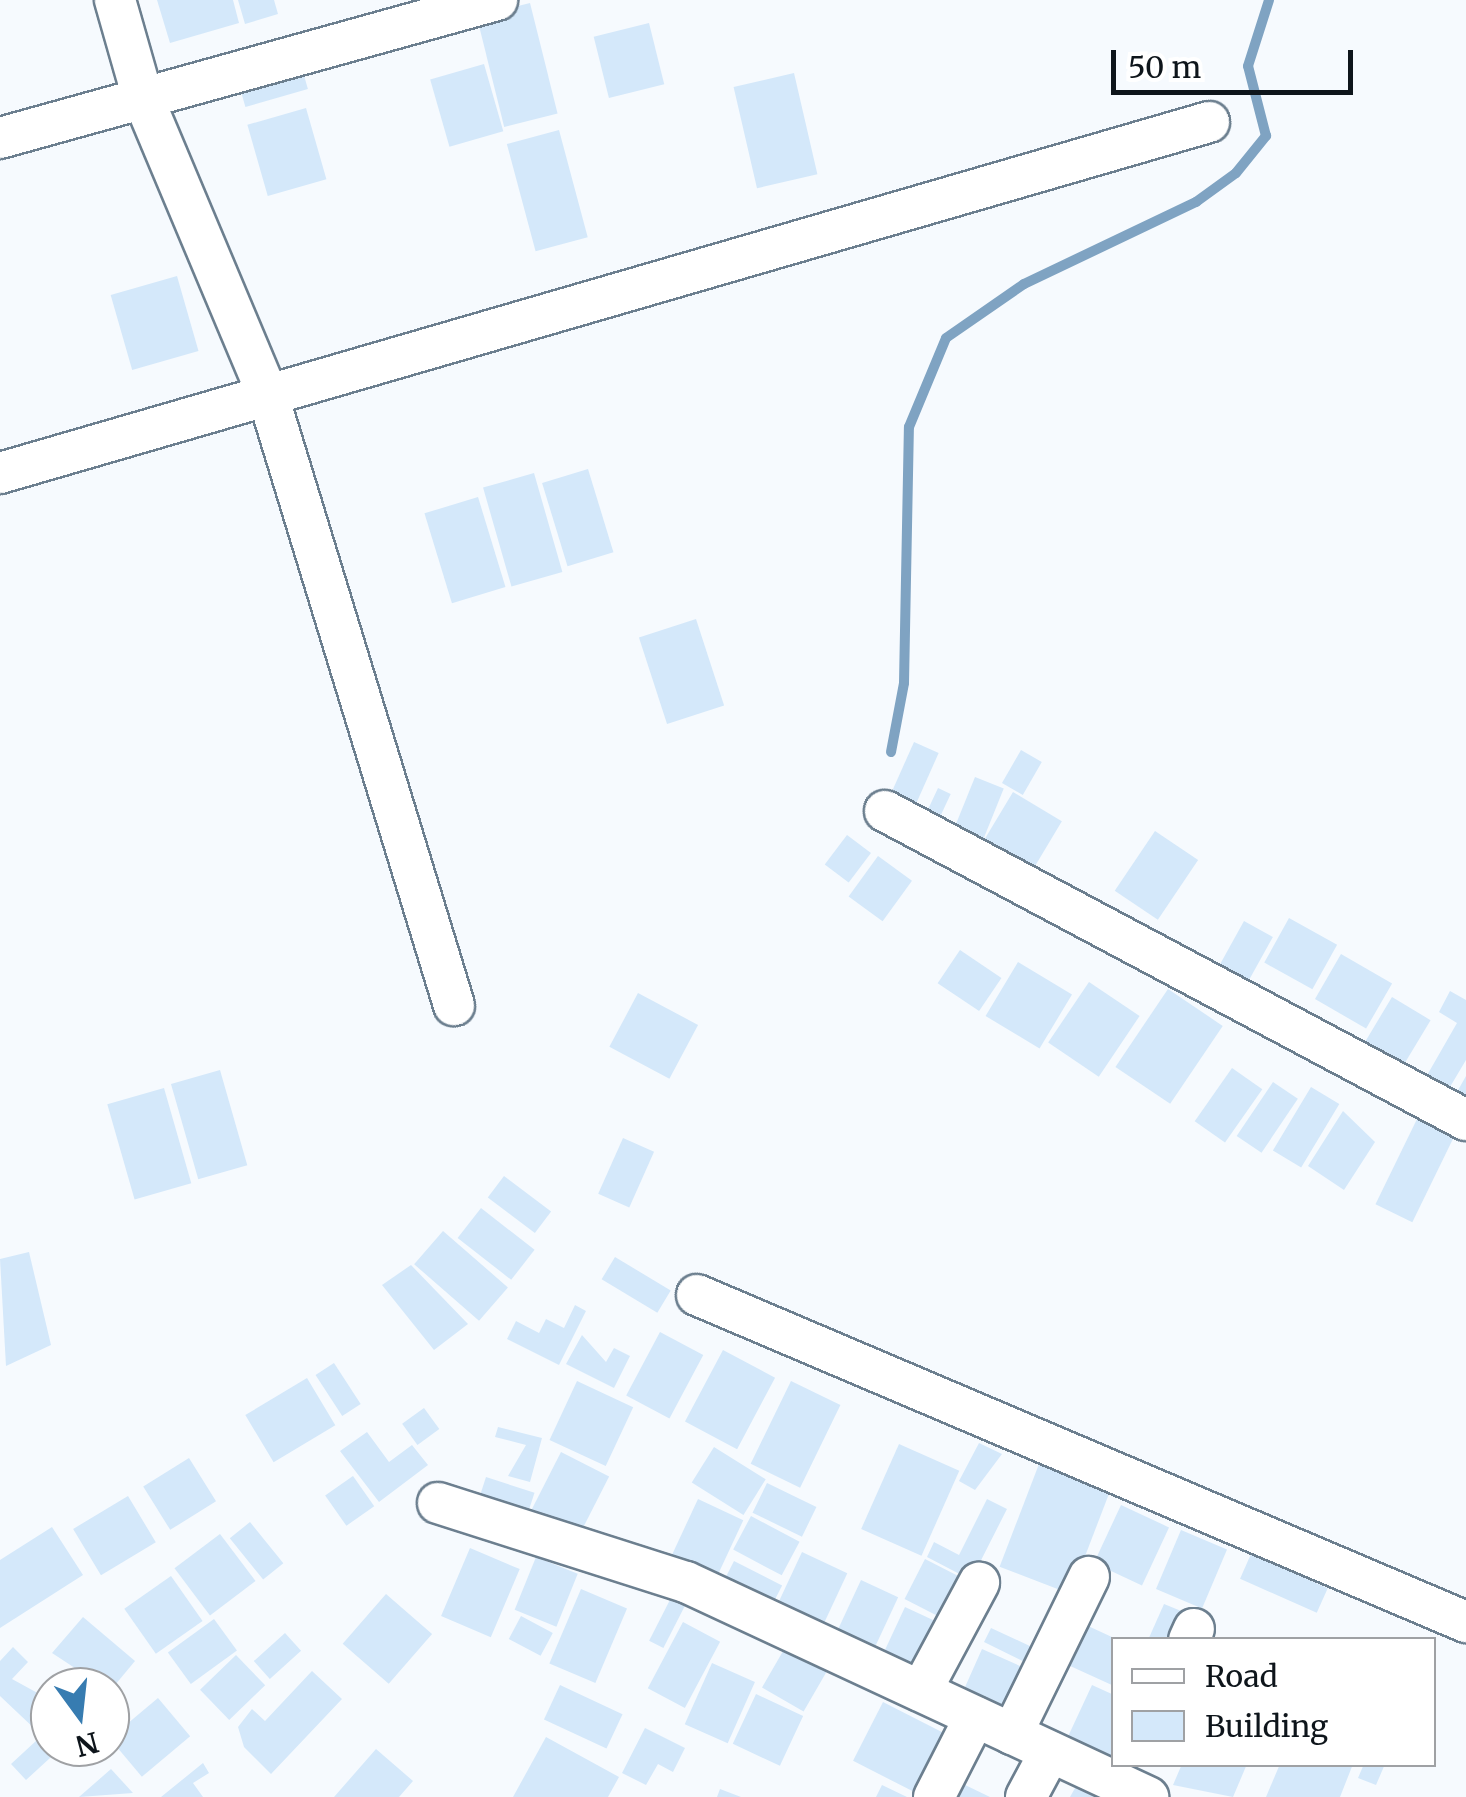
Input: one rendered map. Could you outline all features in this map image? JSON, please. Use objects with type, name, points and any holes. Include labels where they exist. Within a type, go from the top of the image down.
[{"type":"street","points":[[115,0],[143,98],[268,396],[454,1005]]},
{"type":"street","points":[[0,138],[497,0]]},
{"type":"street","points":[[0,473],[1209,122]]},
{"type":"street","points":[[884,811],[1466,1120]]},
{"type":"street","points":[[697,1295],[1466,1622]]},
{"type":"street","points":[[438,1503],[686,1582],[1050,1752],[1132,1782]]},
{"type":"street","points":[[1012,1734],[1089,1577]]},
{"type":"street","points":[[921,1692],[979,1583]]},
{"type":"street","points":[[934,1797],[975,1717]]},
{"type":"street","points":[[1026,1797],[1050,1752]]},
{"type":"building","points":[[157,0],[233,0],[239,23],[170,43]]},
{"type":"building","points":[[238,0],[274,0],[278,14],[245,24]]},
{"type":"building","points":[[530,3],[558,114],[504,127],[477,16]]},
{"type":"building","points":[[649,23],[664,84],[609,98],[594,37]]},
{"type":"building","points":[[484,64],[503,131],[449,147],[430,79]]},
{"type":"building","points":[[301,65],[308,89],[245,107],[239,83]]},
{"type":"building","points":[[794,73],[817,174],[757,188],[734,87]]},
{"type":"building","points":[[306,108],[326,179],[268,196],[247,125]]},
{"type":"building","points":[[559,130],[588,237],[536,251],[507,144]]},
{"type":"building","points":[[177,276],[198,351],[132,370],[111,295]]},
{"type":"building","points":[[588,469],[613,552],[568,566],[542,483]]},
{"type":"building","points":[[534,473],[562,572],[511,587],[483,488]]},
{"type":"building","points":[[478,497],[505,587],[452,603],[424,513]]},
{"type":"building","points":[[696,619],[724,706],[667,724],[639,638]]},
{"type":"building","points":[[914,742],[939,753],[913,811],[888,800]]},
{"type":"building","points":[[1021,750],[1042,762],[1023,795],[1002,783]]},
{"type":"building","points":[[975,777],[1004,789],[981,845],[952,834]]},
{"type":"building","points":[[938,788],[951,794],[937,823],[924,817]]},
{"type":"building","points":[[1013,792],[1062,821],[1030,874],[982,844]]},
{"type":"building","points":[[1155,831],[1198,860],[1158,920],[1115,891]]},
{"type":"building","points":[[847,835],[871,853],[849,883],[825,865]]},
{"type":"building","points":[[878,856],[912,881],[883,921],[849,896]]},
{"type":"building","points":[[1289,918],[1337,945],[1312,989],[1264,963]]},
{"type":"building","points":[[1244,921],[1273,937],[1244,989],[1215,973]]},
{"type":"building","points":[[960,950],[1001,978],[979,1011],[938,983]]},
{"type":"building","points":[[1341,954],[1392,984],[1366,1029],[1315,999]]},
{"type":"building","points":[[1018,962],[1072,994],[1040,1048],[986,1016]]},
{"type":"building","points":[[1089,982],[1140,1016],[1099,1077],[1048,1043]]},
{"type":"building","points":[[1168,989],[1223,1026],[1170,1104],[1115,1067]]},
{"type":"building","points":[[1450,991],[1466,1000],[1466,1060],[1444,1097],[1422,1084],[1457,1023],[1439,1012]]},
{"type":"building","points":[[638,993],[698,1025],[669,1079],[609,1047]]},
{"type":"building","points":[[1392,997],[1431,1020],[1399,1073],[1360,1050]]},
{"type":"building","points":[[1232,1068],[1262,1089],[1225,1142],[1195,1121]]},
{"type":"building","points":[[220,1070],[247,1165],[198,1179],[171,1084]]},
{"type":"building","points":[[1466,1076],[1466,1109],[1452,1101]]},
{"type":"building","points":[[1273,1082],[1298,1099],[1262,1153],[1237,1136]]},
{"type":"building","points":[[1311,1087],[1339,1104],[1301,1167],[1273,1150]]},
{"type":"building","points":[[164,1088],[191,1183],[135,1199],[107,1104]]},
{"type":"building","points":[[1343,1111],[1375,1142],[1344,1190],[1308,1166]]},
{"type":"building","points":[[1418,1117],[1455,1135],[1412,1222],[1375,1204]]},
{"type":"building","points":[[623,1138],[654,1152],[629,1208],[598,1194]]},
{"type":"building","points":[[504,1176],[551,1212],[535,1233],[488,1198]]},
{"type":"building","points":[[481,1208],[535,1250],[511,1280],[458,1238]]},
{"type":"building","points":[[443,1231],[508,1287],[479,1321],[414,1264]]},
{"type":"building","points":[[29,1252],[51,1345],[6,1366],[0,1259]]},
{"type":"building","points":[[615,1257],[671,1290],[657,1313],[602,1279]]},
{"type":"building","points":[[411,1265],[468,1324],[434,1350],[382,1285]]},
{"type":"building","points":[[575,1305],[586,1311],[559,1365],[507,1339],[516,1321],[539,1333],[546,1319],[564,1328]]},
{"type":"building","points":[[660,1332],[703,1355],[669,1419],[626,1396]]},
{"type":"building","points":[[582,1335],[606,1362],[614,1348],[630,1356],[614,1388],[566,1364]]},
{"type":"building","points":[[723,1350],[775,1378],[737,1449],[685,1422]]},
{"type":"building","points":[[334,1363],[361,1404],[342,1416],[316,1375]]},
{"type":"building","points":[[307,1378],[335,1425],[274,1462],[245,1415]]},
{"type":"building","points":[[577,1381],[633,1407],[606,1466],[550,1440]]},
{"type":"building","points":[[791,1381],[840,1405],[800,1488],[751,1464]]},
{"type":"building","points":[[424,1408],[439,1429],[417,1445],[402,1424]]},
{"type":"building","points":[[498,1427],[542,1438],[530,1482],[508,1476],[526,1445],[495,1437]]},
{"type":"building","points":[[367,1432],[389,1462],[412,1445],[428,1465],[379,1502],[340,1451]]},
{"type":"building","points":[[979,1443],[1002,1454],[975,1490],[959,1481]]},
{"type":"building","points":[[899,1444],[959,1471],[921,1556],[861,1529]]},
{"type":"building","points":[[714,1447],[766,1479],[743,1515],[692,1483]]},
{"type":"building","points":[[561,1452],[609,1477],[578,1538],[530,1513]]},
{"type":"building","points":[[189,1458],[216,1501],[170,1530],[143,1487]]},
{"type":"building","points":[[1039,1464],[1110,1491],[1071,1594],[1000,1567]]},
{"type":"building","points":[[353,1476],[374,1506],[346,1526],[325,1496]]},
{"type":"building","points":[[486,1477],[535,1493],[526,1517],[478,1502]]},
{"type":"building","points":[[767,1483],[816,1507],[802,1537],[753,1513]]},
{"type":"building","points":[[128,1496],[156,1542],[101,1575],[73,1529]]},
{"type":"building","points":[[698,1499],[743,1520],[715,1582],[669,1561]]},
{"type":"building","points":[[987,1499],[1007,1509],[971,1580],[927,1557],[934,1542],[959,1555]]},
{"type":"building","points":[[1121,1505],[1169,1527],[1142,1585],[1094,1563]]},
{"type":"building","points":[[751,1516],[800,1542],[782,1575],[733,1550]]},
{"type":"building","points":[[250,1522],[283,1563],[263,1580],[230,1538]]},
{"type":"building","points":[[52,1527],[83,1575],[0,1628],[0,1560]]},
{"type":"building","points":[[1181,1530],[1227,1550],[1202,1608],[1156,1589]]},
{"type":"building","points":[[220,1534],[256,1581],[210,1615],[174,1568]]},
{"type":"building","points":[[470,1548],[520,1569],[491,1637],[441,1616]]},
{"type":"building","points":[[802,1552],[847,1573],[819,1633],[774,1612]]},
{"type":"building","points":[[1251,1554],[1328,1588],[1317,1613],[1240,1579]]},
{"type":"building","points":[[536,1557],[578,1574],[556,1627],[515,1610]]},
{"type":"building","points":[[925,1559],[970,1582],[950,1622],[905,1599]]},
{"type":"building","points":[[734,1561],[782,1586],[769,1610],[721,1586]]},
{"type":"building","points":[[171,1576],[203,1621],[156,1654],[124,1609]]},
{"type":"building","points":[[861,1580],[898,1597],[869,1659],[832,1642]]},
{"type":"building","points":[[581,1589],[627,1609],[595,1683],[549,1664]]},
{"type":"building","points":[[675,1590],[689,1597],[663,1648],[649,1641]]},
{"type":"building","points":[[386,1594],[432,1634],[389,1684],[343,1644]]},
{"type":"building","points":[[1164,1604],[1191,1615],[1182,1637],[1149,1637]]},
{"type":"building","points":[[905,1607],[939,1623],[913,1679],[879,1663]]},
{"type":"building","points":[[1050,1611],[1063,1617],[1037,1668],[984,1642],[991,1628],[1032,1647]]},
{"type":"building","points":[[521,1616],[553,1633],[541,1656],[509,1639]]},
{"type":"building","points":[[83,1617],[135,1661],[130,1667],[73,1667],[52,1653]]},
{"type":"building","points":[[214,1619],[237,1651],[191,1684],[168,1653]]},
{"type":"building","points":[[683,1622],[720,1642],[685,1708],[648,1688]]},
{"type":"building","points":[[1086,1625],[1112,1637],[1111,1685],[1068,1665]]},
{"type":"building","points":[[285,1633],[301,1651],[270,1679],[254,1661]]},
{"type":"building","points":[[786,1646],[828,1670],[804,1712],[762,1688]]},
{"type":"building","points":[[13,1647],[28,1662],[12,1679],[30,1689],[30,1724],[0,1696],[0,1661]]},
{"type":"building","points":[[982,1649],[1030,1670],[1009,1717],[961,1696]]},
{"type":"building","points":[[236,1655],[265,1685],[229,1720],[200,1690]]},
{"type":"building","points":[[712,1663],[755,1682],[728,1743],[685,1724]]},
{"type":"building","points":[[312,1671],[342,1699],[271,1774],[244,1747],[238,1727],[252,1709],[265,1721]]},
{"type":"building","points":[[560,1685],[623,1714],[606,1749],[544,1719]]},
{"type":"building","points":[[1092,1685],[1111,1694],[1111,1764],[1065,1743]]},
{"type":"building","points":[[756,1694],[803,1716],[780,1766],[733,1744]]},
{"type":"building","points":[[158,1698],[190,1736],[142,1777],[130,1763],[130,1721]]},
{"type":"building","points":[[883,1702],[952,1737],[922,1796],[853,1761]]},
{"type":"building","points":[[645,1728],[685,1748],[673,1772],[658,1764],[646,1785],[622,1773]]},
{"type":"building","points":[[546,1737],[619,1777],[608,1797],[513,1797]]},
{"type":"building","points":[[30,1746],[30,1767],[40,1767],[26,1780],[11,1764]]},
{"type":"building","points":[[376,1749],[413,1781],[399,1797],[334,1797]]},
{"type":"building","points":[[203,1763],[209,1773],[193,1783],[203,1797],[161,1797]]},
{"type":"building","points":[[1181,1767],[1246,1767],[1233,1797],[1173,1785]]},
{"type":"building","points":[[1279,1767],[1352,1767],[1340,1797],[1266,1797]]},
{"type":"building","points":[[1363,1767],[1384,1767],[1376,1785],[1358,1778]]},
{"type":"building","points":[[111,1769],[133,1793],[79,1797]]},
{"type":"building","points":[[1079,1781],[1105,1797],[1070,1797]]},
{"type":"building","points":[[961,1783],[990,1797],[955,1797]]},
{"type":"building","points":[[882,1785],[907,1797],[876,1797]]},
{"type":"building","points":[[720,1789],[741,1797],[717,1797]]},
{"type":"waterway","points":[[891,752],[904,683],[909,427],[946,338],[1024,284],[1196,202],[1236,173],[1266,136],[1248,66],[1269,0]]}]
